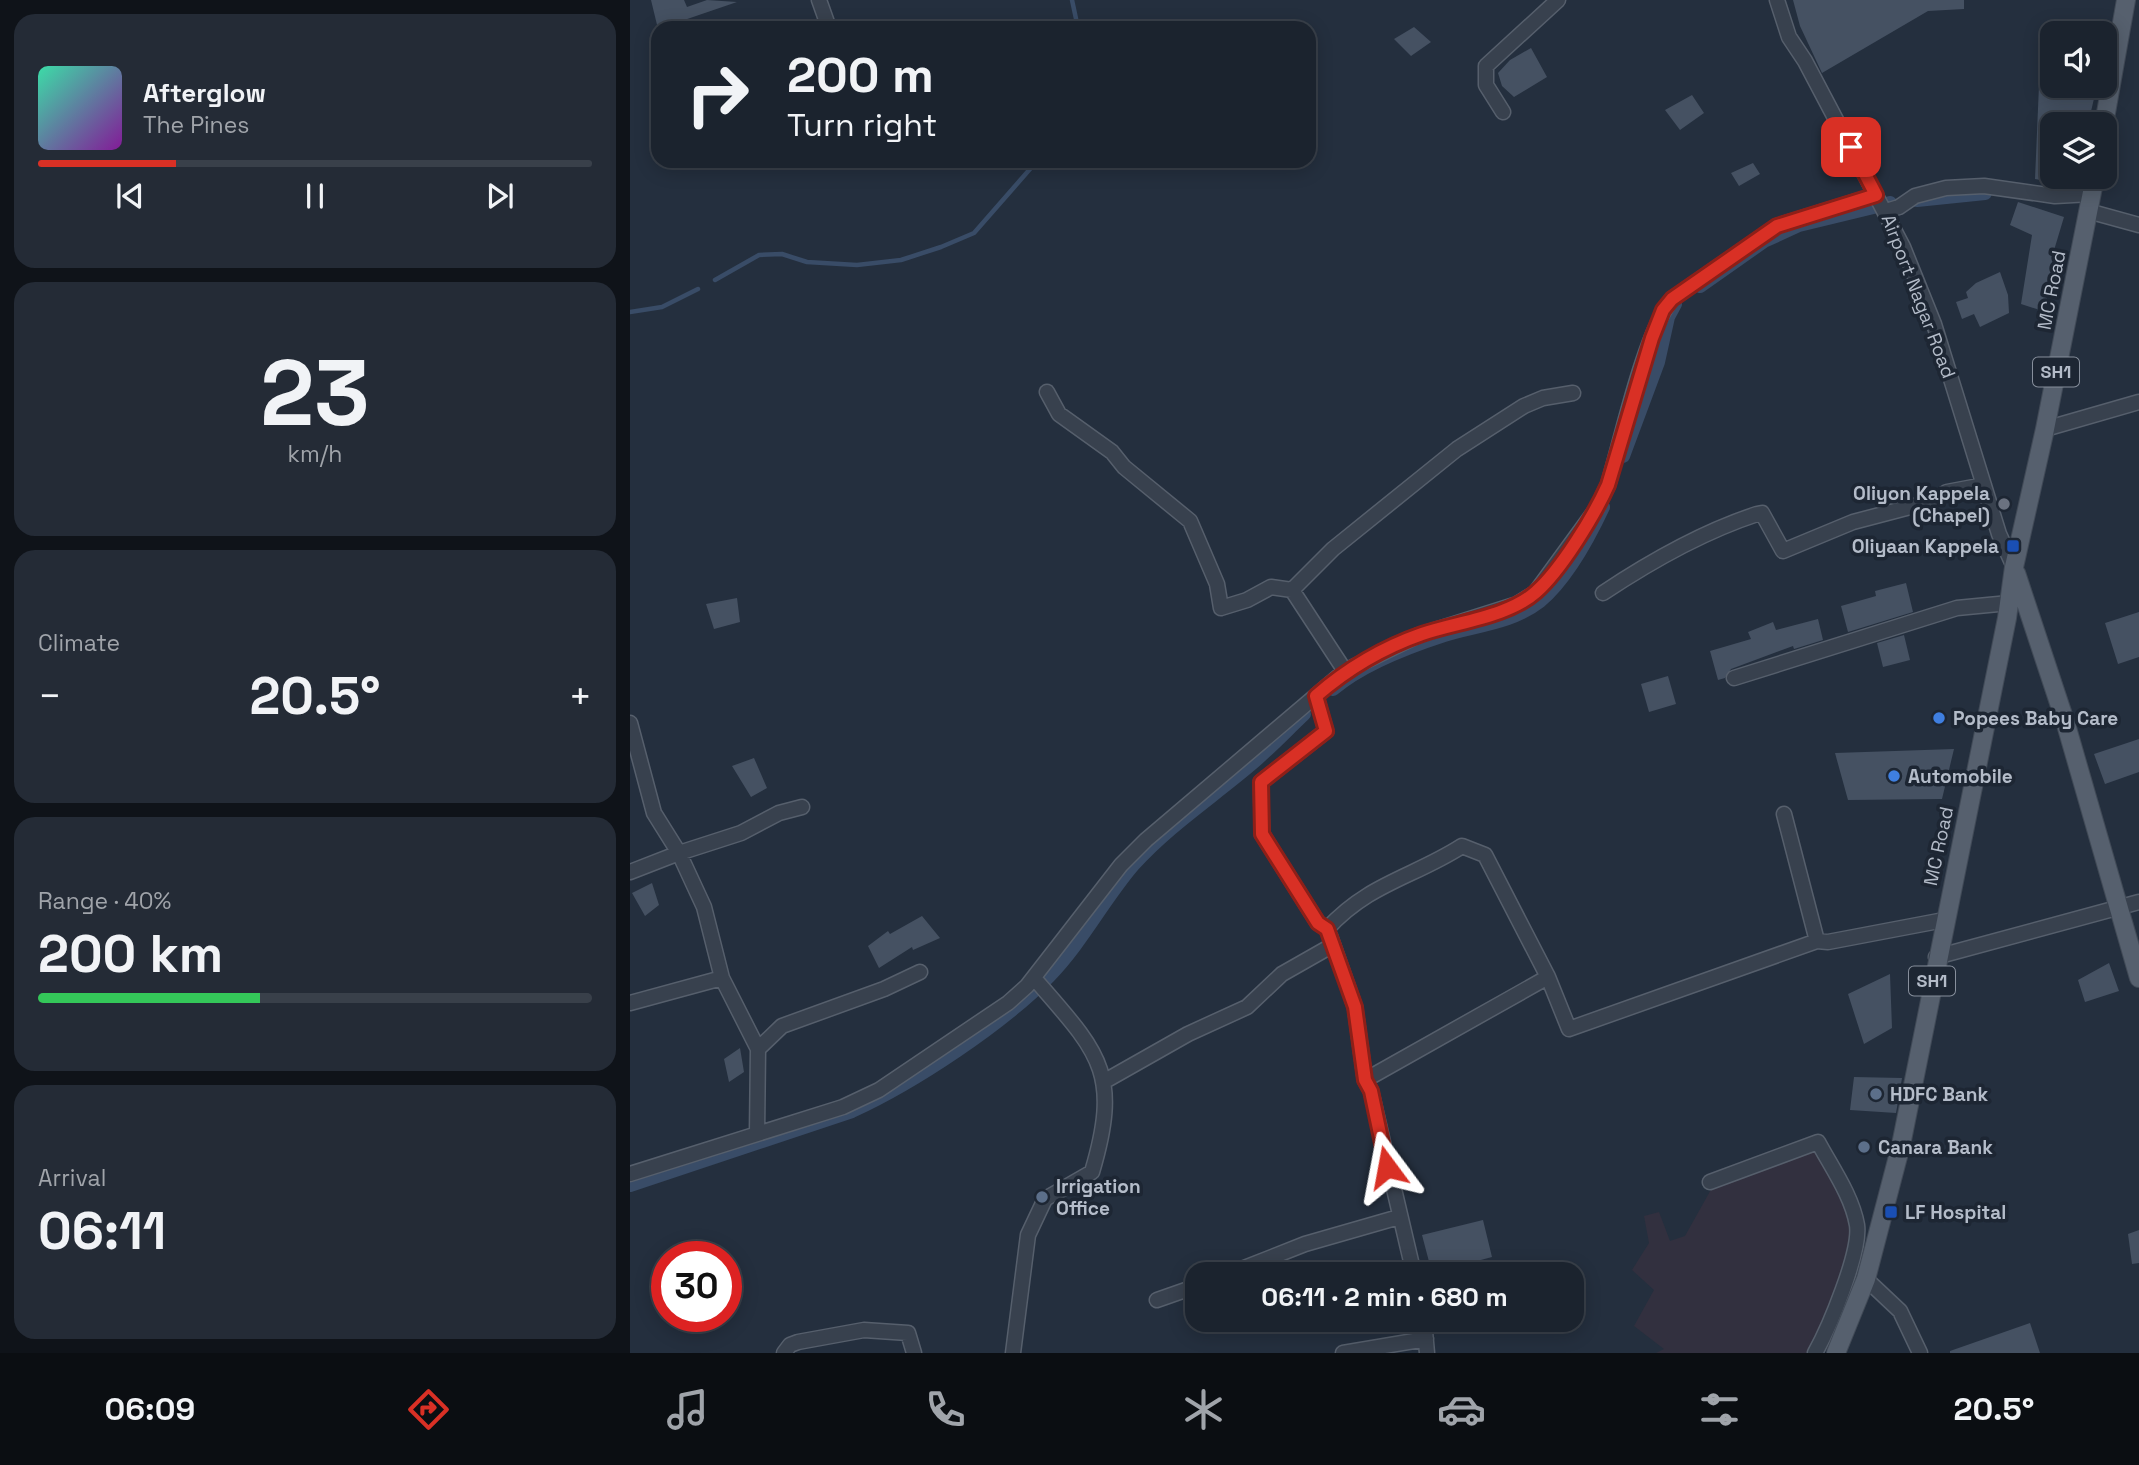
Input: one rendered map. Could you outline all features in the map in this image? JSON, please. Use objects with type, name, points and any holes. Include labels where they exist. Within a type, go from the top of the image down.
[{"type":"main road","points":[[2106,112],[2126,0]]},
{"type":"main road","name":"MC Road","points":[[1836,1353],[1866,1279],[1901,1144],[2014,567],[2045,429],[2091,194]]},
{"type":"main road","points":[[2014,567],[2065,721],[2139,978]]},
{"type":"street","points":[[819,0],[826,21]]},
{"type":"street","points":[[1503,111],[1486,85],[1486,66],[1558,0]]},
{"type":"street","name":"Airport Nagar Road","points":[[1777,0],[1789,37],[1805,61],[1876,195],[1893,209],[1934,324],[1999,534],[2014,567]]},
{"type":"street","points":[[1893,209],[1915,196],[1946,188],[1983,186],[2055,196],[2091,194],[2139,225]]},
{"type":"street","points":[[630,1174],[862,1099],[1008,1003],[1034,978],[1121,865],[1146,840],[1345,671],[1419,635],[1517,604],[1535,593],[1597,508],[1608,485],[1652,338],[1663,310],[1672,299],[1777,226],[1876,195]]},
{"type":"street","points":[[1047,392],[1059,414],[1112,452],[1124,467],[1190,521],[1217,584],[1221,608],[1247,600],[1271,587],[1292,590],[1345,671]]},
{"type":"street","points":[[1292,590],[1333,549],[1457,449],[1524,406],[1543,398],[1573,393]]},
{"type":"street","points":[[2045,429],[2139,402]]},
{"type":"street","points":[[1603,593],[1659,558],[1707,534],[1757,514],[1762,513],[1783,551],[1853,522],[1933,500],[1947,492],[1984,485]]},
{"type":"street","points":[[1734,678],[1957,608],[2009,603]]},
{"type":"street","points":[[1316,696],[1326,731],[1261,782],[1262,834],[1318,923],[1327,929],[1355,1007],[1365,1080],[1371,1091],[1411,1262]]},
{"type":"street","points":[[630,723],[654,813],[678,853],[704,907],[722,978],[758,1049],[757,1134]]},
{"type":"street","points":[[630,872],[741,833],[779,813],[802,807]]},
{"type":"street","points":[[1784,814],[1817,941]]},
{"type":"street","points":[[1327,929],[1381,885],[1409,871],[1434,864],[1462,846],[1485,855],[1548,977],[1569,1029],[1817,941],[1828,942],[1944,920]]},
{"type":"street","points":[[1936,957],[2139,902]]},
{"type":"street","points":[[1105,1081],[1188,1034],[1247,1007],[1282,974],[1333,945]]},
{"type":"street","points":[[758,1049],[782,1026],[884,989],[920,972]]},
{"type":"street","points":[[1365,1080],[1548,977]]},
{"type":"street","points":[[630,1003],[722,978]]},
{"type":"street","points":[[1013,1353],[1028,1235],[1045,1199],[1092,1172],[1105,1128],[1105,1081],[1090,1044],[1034,978]]},
{"type":"street","points":[[1710,1182],[1818,1142],[1853,1208],[1858,1229],[1847,1275],[1826,1334],[1815,1353]]},
{"type":"street","points":[[1259,1262],[1305,1244],[1399,1217]]},
{"type":"street","points":[[1866,1279],[1900,1311],[1920,1353]]},
{"type":"street","points":[[1157,1300],[1185,1290]]},
{"type":"street","points":[[784,1353],[790,1345],[798,1342],[864,1330],[908,1332],[914,1353]]},
{"type":"street","points":[[1342,1353],[1426,1346]]},
{"type":"shaded area","points":[[1818,1145],[1855,1228],[1839,1288],[1809,1353],[1656,1353],[1664,1349],[1634,1326],[1654,1290],[1632,1270],[1649,1243],[1644,1216],[1659,1212],[1670,1241],[1685,1236],[1713,1186]]},
{"type":"building","points":[[651,0],[684,0],[687,7],[707,0],[737,2],[681,21],[656,21]]},
{"type":"building","points":[[1793,0],[1964,0],[1964,9],[1928,11],[1822,73],[1800,26]]},
{"type":"building","points":[[1414,27],[1431,42],[1411,56],[1394,39]]},
{"type":"building","points":[[1531,48],[1547,77],[1514,97],[1502,86],[1498,73],[1510,60]]},
{"type":"building","points":[[2039,85],[2040,98],[2094,98],[2091,112],[2040,112],[2040,180],[2035,179]]},
{"type":"building","points":[[1692,95],[1704,113],[1680,130],[1665,110]]},
{"type":"building","points":[[1753,163],[1760,174],[1739,186],[1731,173]]},
{"type":"building","points":[[2018,202],[2064,217],[2052,257],[2059,259],[2043,311],[2021,304],[2032,235],[2010,225]]},
{"type":"building","points":[[2000,272],[2008,295],[2009,313],[1980,327],[1974,314],[1962,319],[1956,302],[1968,298],[1966,292],[1976,283]]},
{"type":"building","points":[[1906,583],[1913,612],[1848,632],[1841,606],[1876,596],[1875,591]]},
{"type":"building","points":[[737,598],[740,622],[714,629],[706,604]]},
{"type":"building","points":[[2139,612],[2139,657],[2118,664],[2105,623]]},
{"type":"building","points":[[1818,619],[1823,640],[1794,649],[1793,646],[1731,669],[1725,678],[1718,680],[1710,651],[1751,639],[1748,632],[1773,622],[1776,630]]},
{"type":"building","points":[[1904,635],[1910,660],[1883,667],[1877,643]]},
{"type":"building","points":[[1668,676],[1676,704],[1649,712],[1641,684]]},
{"type":"building","points":[[2139,739],[2139,772],[2105,784],[2094,754]]},
{"type":"building","name":"Automobile","points":[[1954,749],[1942,799],[1848,800],[1835,753]]},
{"type":"building","points":[[754,758],[767,788],[751,797],[732,766]]},
{"type":"building","points":[[652,883],[659,905],[645,916],[632,893]]},
{"type":"building","points":[[922,916],[940,938],[913,950],[912,947],[879,968],[868,946],[888,931],[890,934]]},
{"type":"building","points":[[2109,963],[2119,991],[2085,1002],[2078,980]]},
{"type":"building","points":[[1890,974],[1892,1028],[1864,1044],[1848,994]]},
{"type":"building","points":[[740,1048],[744,1072],[729,1082],[724,1059]]},
{"type":"building","name":"HDFC Bank","points":[[1854,1077],[1902,1078],[1896,1113],[1850,1110]]},
{"type":"building","points":[[1483,1220],[1492,1257],[1473,1262],[1429,1262],[1422,1235]]},
{"type":"building","points":[[2139,1230],[2139,1263],[2132,1264],[2128,1234]]},
{"type":"building","points":[[2030,1323],[2040,1353],[1950,1353],[1950,1351]]},
{"type":"waterway","points":[[1072,0],[1076,21]]},
{"type":"waterway","points":[[715,280],[759,255],[782,254],[807,262],[857,265],[901,260],[941,247],[974,233],[1031,168]]},
{"type":"waterway","points":[[1917,200],[1985,193]]},
{"type":"waterway","points":[[1700,286],[1764,241],[1799,225],[1890,203]]},
{"type":"waterway","points":[[630,312],[662,307],[698,289]]},
{"type":"waterway","points":[[1623,456],[1658,362],[1668,317],[1675,304]]},
{"type":"waterway","points":[[1333,689],[1371,664],[1400,651],[1444,635],[1506,619],[1540,601],[1568,570],[1603,507]]},
{"type":"waterway","points":[[630,1185],[852,1111],[903,1085],[982,1033],[1049,976],[1072,949],[1122,878],[1146,851],[1257,759],[1304,714]]},
{"type":"place","name":"Oliyon Kappela (Chapel)","points":[[2004,504]]},
{"type":"place","name":"Oliyaan Kappela","points":[[2013,546]]},
{"type":"place","name":"Popees Baby Care","points":[[1939,718]]},
{"type":"place","name":"Automobile","points":[[1894,776]]},
{"type":"place","name":"HDFC Bank","points":[[1876,1094]]},
{"type":"place","name":"Canara Bank","points":[[1864,1147]]},
{"type":"place","name":"Irrigation Office","points":[[1042,1197]]},
{"type":"place","name":"LF Hospital","points":[[1891,1212]]},
{"type":"route","points":[[1387,1167],[1371,1091],[1365,1080],[1355,1007],[1327,929],[1318,923],[1262,834],[1261,782],[1326,731],[1316,696],[1345,671],[1419,635],[1498,611],[1535,593],[1548,579],[1597,508],[1608,485],[1663,310],[1692,283],[1777,226],[1876,195],[1851,147]]}]
